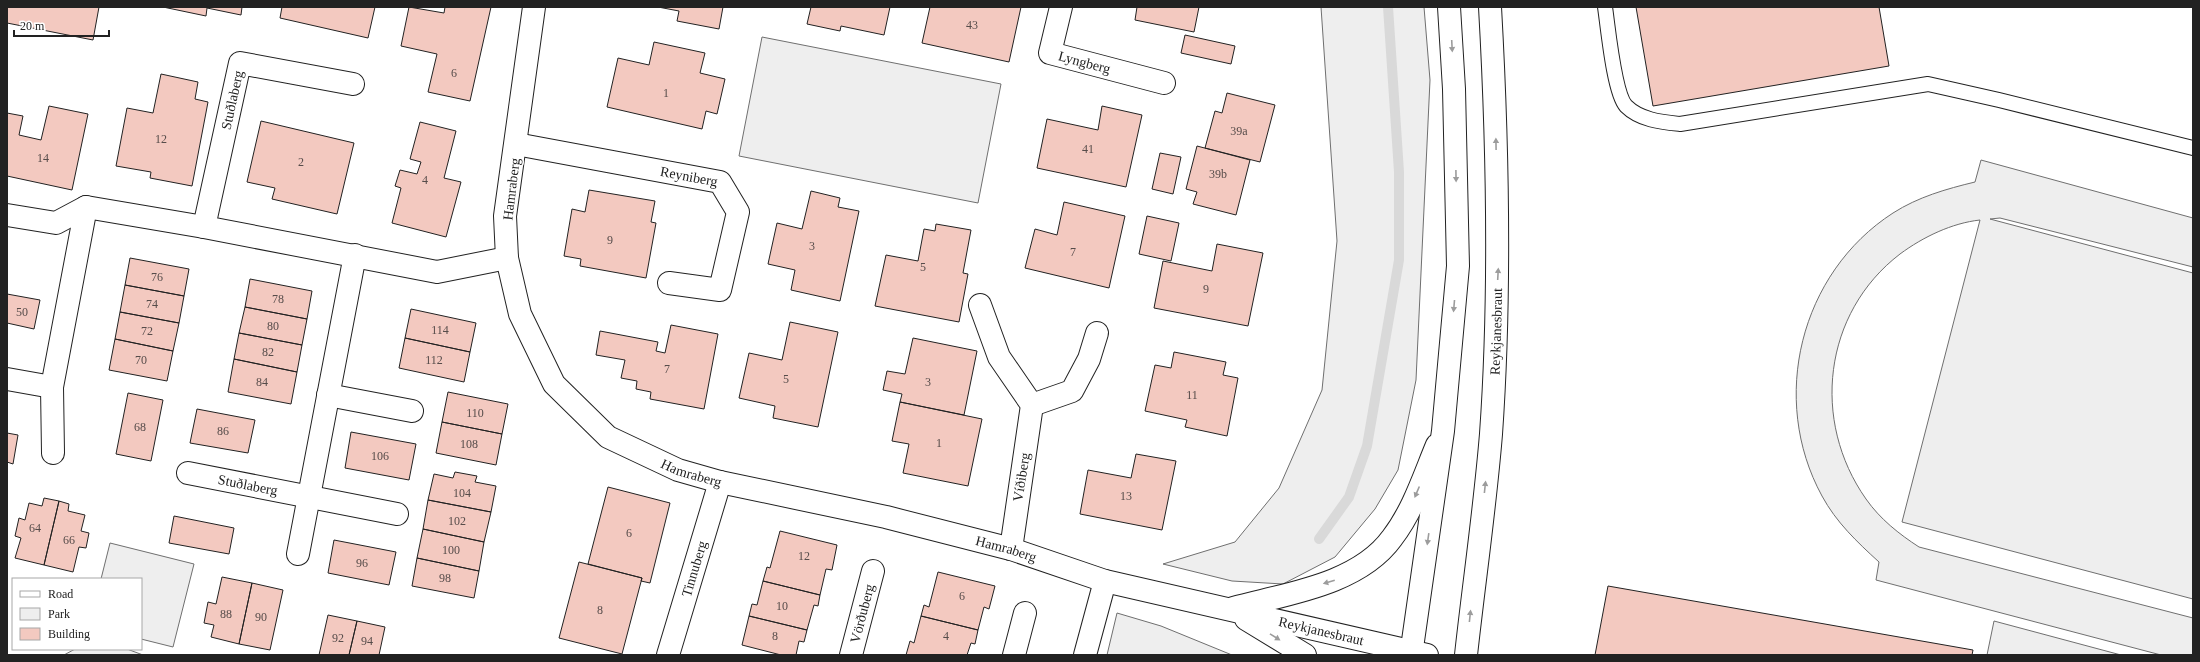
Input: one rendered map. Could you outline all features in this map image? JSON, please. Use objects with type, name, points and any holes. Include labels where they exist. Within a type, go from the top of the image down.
[{"type":"main road","name":"Hamraberg","points":[[534,7],[505,216],[507,258],[520,314],[554,384],[608,437],[678,470],[720,482],[886,517],[1011,549],[1105,581],[1230,609]]},
{"type":"main road","name":"Lyngberg","points":[[1060,7],[1050,53],[1164,83]]},
{"type":"main road","name":"Reykjanesbraut","points":[[1230,609],[1417,654],[1443,431],[1458,266],[1454,89],[1449,7]]},
{"type":"main road","name":"Reykjanesbraut","points":[[1466,655],[1491,435],[1499,266],[1495,90],[1490,7]]},
{"type":"main road","name":"Stuðlaberg","points":[[204,226],[240,63],[354,84]]},
{"type":"main road","name":"Reyniberg","points":[[516,144],[720,182],[738,212],[720,290],[668,283]]},
{"type":"main road","points":[[53,453],[52,387],[86,207]]},
{"type":"main road","points":[[7,215],[56,223],[86,207],[204,226],[438,272],[507,258]]},
{"type":"main road","points":[[298,554],[355,255]]},
{"type":"main road","points":[[980,305],[999,357],[1032,405],[1072,391],[1089,359],[1097,333]]},
{"type":"main road","points":[[7,379],[52,387]]},
{"type":"main road","points":[[328,395],[412,411]]},
{"type":"main road","name":"Víðiberg","points":[[1011,549],[1032,405]]},
{"type":"main road","points":[[1230,609],[1336,580],[1367,563],[1392,539],[1410,510],[1443,431]]},
{"type":"main road","name":"Stuðlaberg","points":[[188,473],[397,514]]},
{"type":"main road","name":"Tinnuberg","points":[[668,655],[720,482]]},
{"type":"main road","name":"Vörðuberg","points":[[851,655],[873,571]]},
{"type":"main road","points":[[1085,655],[1105,581]]},
{"type":"main road","points":[[1230,609],[1305,655]]},
{"type":"main road","points":[[1014,655],[1024,613]]},
{"type":"lane","points":[[1605,7],[1617,86],[1625,105],[1639,115],[1659,122],[1680,124],[1928,84],[2193,148]]},
{"type":"green space","points":[[1321,7],[1424,7],[1430,80],[1416,380],[1398,470],[1375,509],[1335,557],[1283,584],[1232,581],[1163,564],[1235,542],[1279,488],[1322,390],[1337,241]]},
{"type":"green space","points":[[762,37],[1001,84],[978,203],[739,156]]},
{"type":"green space","points":[[1981,160],[2193,218],[2193,267],[2000,218],[1990,219],[2193,273],[2193,599],[1902,522],[1980,220],[1959,224],[1938,232],[1918,242],[1900,254],[1874,278],[1854,306],[1841,337],[1834,369],[1832,403],[1837,436],[1849,468],[1866,499],[1877,513],[1904,537],[1919,547],[2193,618],[2193,655],[2161,655],[1876,580],[1879,562],[1840,523],[1822,496],[1806,458],[1798,419],[1797,380],[1803,341],[1816,303],[1835,269],[1861,238],[1893,213],[1912,202],[1975,182]]},
{"type":"green space","points":[[110,543],[194,564],[173,647],[142,639],[142,578],[101,578]]},
{"type":"green space","points":[[1117,613],[1161,626],[1232,655],[1107,655]]},
{"type":"green space","points":[[1994,621],[2121,655],[1987,655]]},
{"type":"green space","points":[[73,650],[130,650],[143,655],[64,655]]},
{"type":"building","points":[[7,7],[99,7],[93,40],[7,23]]},
{"type":"building","points":[[163,7],[242,7],[241,15],[207,8],[206,16]]},
{"type":"building","points":[[282,7],[375,7],[368,38],[280,18]]},
{"type":"building","points":[[409,7],[444,13],[445,7],[491,7],[470,101],[428,92],[437,54],[401,46]]},
{"type":"building","points":[[658,7],[723,7],[719,29],[677,21],[679,11]]},
{"type":"building","points":[[811,7],[890,7],[884,35],[841,26],[840,31],[807,24]]},
{"type":"building","points":[[930,7],[1021,7],[1009,62],[922,43]]},
{"type":"building","points":[[1137,7],[1199,7],[1194,32],[1135,20]]},
{"type":"building","points":[[1636,7],[1879,7],[1889,66],[1653,106]]},
{"type":"building","points":[[1185,35],[1235,46],[1231,64],[1181,53]]},
{"type":"building","points":[[654,42],[705,53],[700,73],[725,79],[717,114],[706,111],[702,129],[607,107],[618,58],[649,65]]},
{"type":"building","points":[[161,74],[198,82],[195,99],[208,102],[192,186],[150,178],[151,172],[116,166],[127,108],[153,113]]},
{"type":"building","points":[[1227,93],[1275,105],[1260,162],[1205,148],[1215,111],[1222,113]]},
{"type":"building","points":[[49,106],[88,114],[72,190],[7,176],[7,113],[23,116],[19,135],[41,140]]},
{"type":"building","points":[[1102,106],[1142,115],[1126,187],[1037,168],[1047,119],[1098,130]]},
{"type":"building","points":[[261,121],[354,143],[337,214],[272,199],[275,188],[247,182]]},
{"type":"building","points":[[420,122],[456,131],[444,178],[461,182],[446,237],[392,223],[401,188],[395,186],[400,170],[417,174],[421,162],[410,159]]},
{"type":"building","points":[[1197,146],[1250,160],[1236,215],[1193,204],[1197,192],[1186,189]]},
{"type":"building","points":[[1160,153],[1181,157],[1173,194],[1152,189]]},
{"type":"building","points":[[589,190],[655,201],[651,222],[656,223],[646,278],[580,266],[581,259],[564,256],[572,209],[585,212]]},
{"type":"building","points":[[811,191],[840,198],[838,207],[859,211],[840,301],[791,290],[795,270],[768,264],[777,223],[802,229]]},
{"type":"building","points":[[1064,202],[1125,216],[1109,288],[1025,268],[1035,229],[1057,235]]},
{"type":"building","points":[[1147,216],[1179,223],[1171,261],[1139,254]]},
{"type":"building","points":[[936,224],[971,230],[963,273],[968,274],[959,322],[875,306],[886,255],[918,261],[924,229],[935,231]]},
{"type":"building","points":[[1217,244],[1263,253],[1248,326],[1154,308],[1163,261],[1212,271]]},
{"type":"building","points":[[130,258],[189,269],[184,296],[125,285]]},
{"type":"building","points":[[250,279],[312,291],[307,319],[245,307]]},
{"type":"building","points":[[125,285],[184,296],[179,323],[120,312]]},
{"type":"building","points":[[7,294],[40,300],[34,329],[7,323]]},
{"type":"building","points":[[245,307],[307,319],[302,345],[239,333]]},
{"type":"building","points":[[411,309],[476,323],[470,352],[405,338]]},
{"type":"building","points":[[120,312],[179,323],[173,351],[115,339]]},
{"type":"building","points":[[790,322],[838,332],[818,427],[773,418],[775,406],[739,398],[749,353],[782,360]]},
{"type":"building","points":[[671,325],[718,334],[704,409],[650,399],[651,392],[636,389],[637,381],[621,378],[625,360],[596,355],[600,331],[658,342],[656,351],[665,353]]},
{"type":"building","points":[[239,333],[302,345],[297,372],[234,359]]},
{"type":"building","points":[[405,338],[470,352],[464,382],[399,368]]},
{"type":"building","points":[[913,338],[977,351],[964,415],[900,402],[902,394],[883,390],[887,371],[905,374]]},
{"type":"building","points":[[115,339],[173,351],[167,381],[109,370]]},
{"type":"building","points":[[1174,352],[1226,362],[1223,375],[1238,378],[1227,436],[1185,427],[1187,420],[1145,411],[1155,365],[1171,368]]},
{"type":"building","points":[[234,359],[297,372],[291,404],[228,392]]},
{"type":"building","points":[[448,392],[508,404],[502,434],[442,422]]},
{"type":"building","points":[[128,393],[163,400],[151,461],[116,454]]},
{"type":"building","points":[[900,402],[982,419],[968,486],[903,473],[909,444],[892,441]]},
{"type":"building","points":[[197,409],[255,420],[248,453],[190,443]]},
{"type":"building","points":[[442,422],[502,434],[496,465],[436,453]]},
{"type":"building","points":[[351,432],[416,444],[409,480],[345,468]]},
{"type":"building","points":[[7,433],[18,435],[13,464],[7,462]]},
{"type":"building","points":[[1136,454],[1176,461],[1162,530],[1080,514],[1088,470],[1131,478]]},
{"type":"building","points":[[455,472],[477,476],[475,482],[496,486],[491,512],[428,500],[434,474],[453,478]]},
{"type":"building","points":[[608,487],[670,503],[650,583],[641,581],[642,578],[588,564]]},
{"type":"building","points":[[44,498],[59,501],[44,565],[15,558],[21,538],[15,536],[19,518],[25,520],[29,503],[42,506]]},
{"type":"building","points":[[428,500],[491,512],[484,542],[423,529]]},
{"type":"building","points":[[59,501],[69,504],[68,511],[85,515],[81,531],[89,533],[86,548],[79,547],[73,572],[44,565]]},
{"type":"building","points":[[174,516],[234,528],[229,554],[169,543]]},
{"type":"building","points":[[423,529],[484,542],[479,571],[417,558]]},
{"type":"building","points":[[780,531],[837,545],[832,570],[826,569],[820,595],[763,581],[767,567],[770,568]]},
{"type":"building","points":[[334,540],[396,552],[389,585],[328,573]]},
{"type":"building","points":[[417,558],[479,571],[474,598],[412,586]]},
{"type":"building","points":[[579,562],[642,578],[622,654],[559,638]]},
{"type":"building","points":[[938,572],[995,586],[989,609],[984,607],[978,630],[921,616],[924,605],[929,607]]},
{"type":"building","points":[[222,577],[252,583],[239,644],[211,637],[214,625],[204,623],[208,602],[216,604]]},
{"type":"building","points":[[763,581],[820,595],[818,606],[814,605],[807,630],[749,616],[752,604],[757,605]]},
{"type":"building","points":[[252,583],[283,590],[270,650],[239,644]]},
{"type":"building","points":[[1608,586],[1973,650],[1972,655],[1595,655]]},
{"type":"building","points":[[328,615],[357,621],[349,655],[319,655]]},
{"type":"building","points":[[749,616],[807,630],[804,642],[799,641],[796,655],[781,655],[742,645]]},
{"type":"building","points":[[921,616],[978,630],[975,644],[971,643],[967,655],[906,655],[910,641],[914,643]]},
{"type":"building","points":[[357,621],[385,627],[379,655],[349,655]]},
{"type":"waterway","points":[[1319,539],[1349,497],[1367,446],[1399,260],[1399,172],[1388,7]]}]
